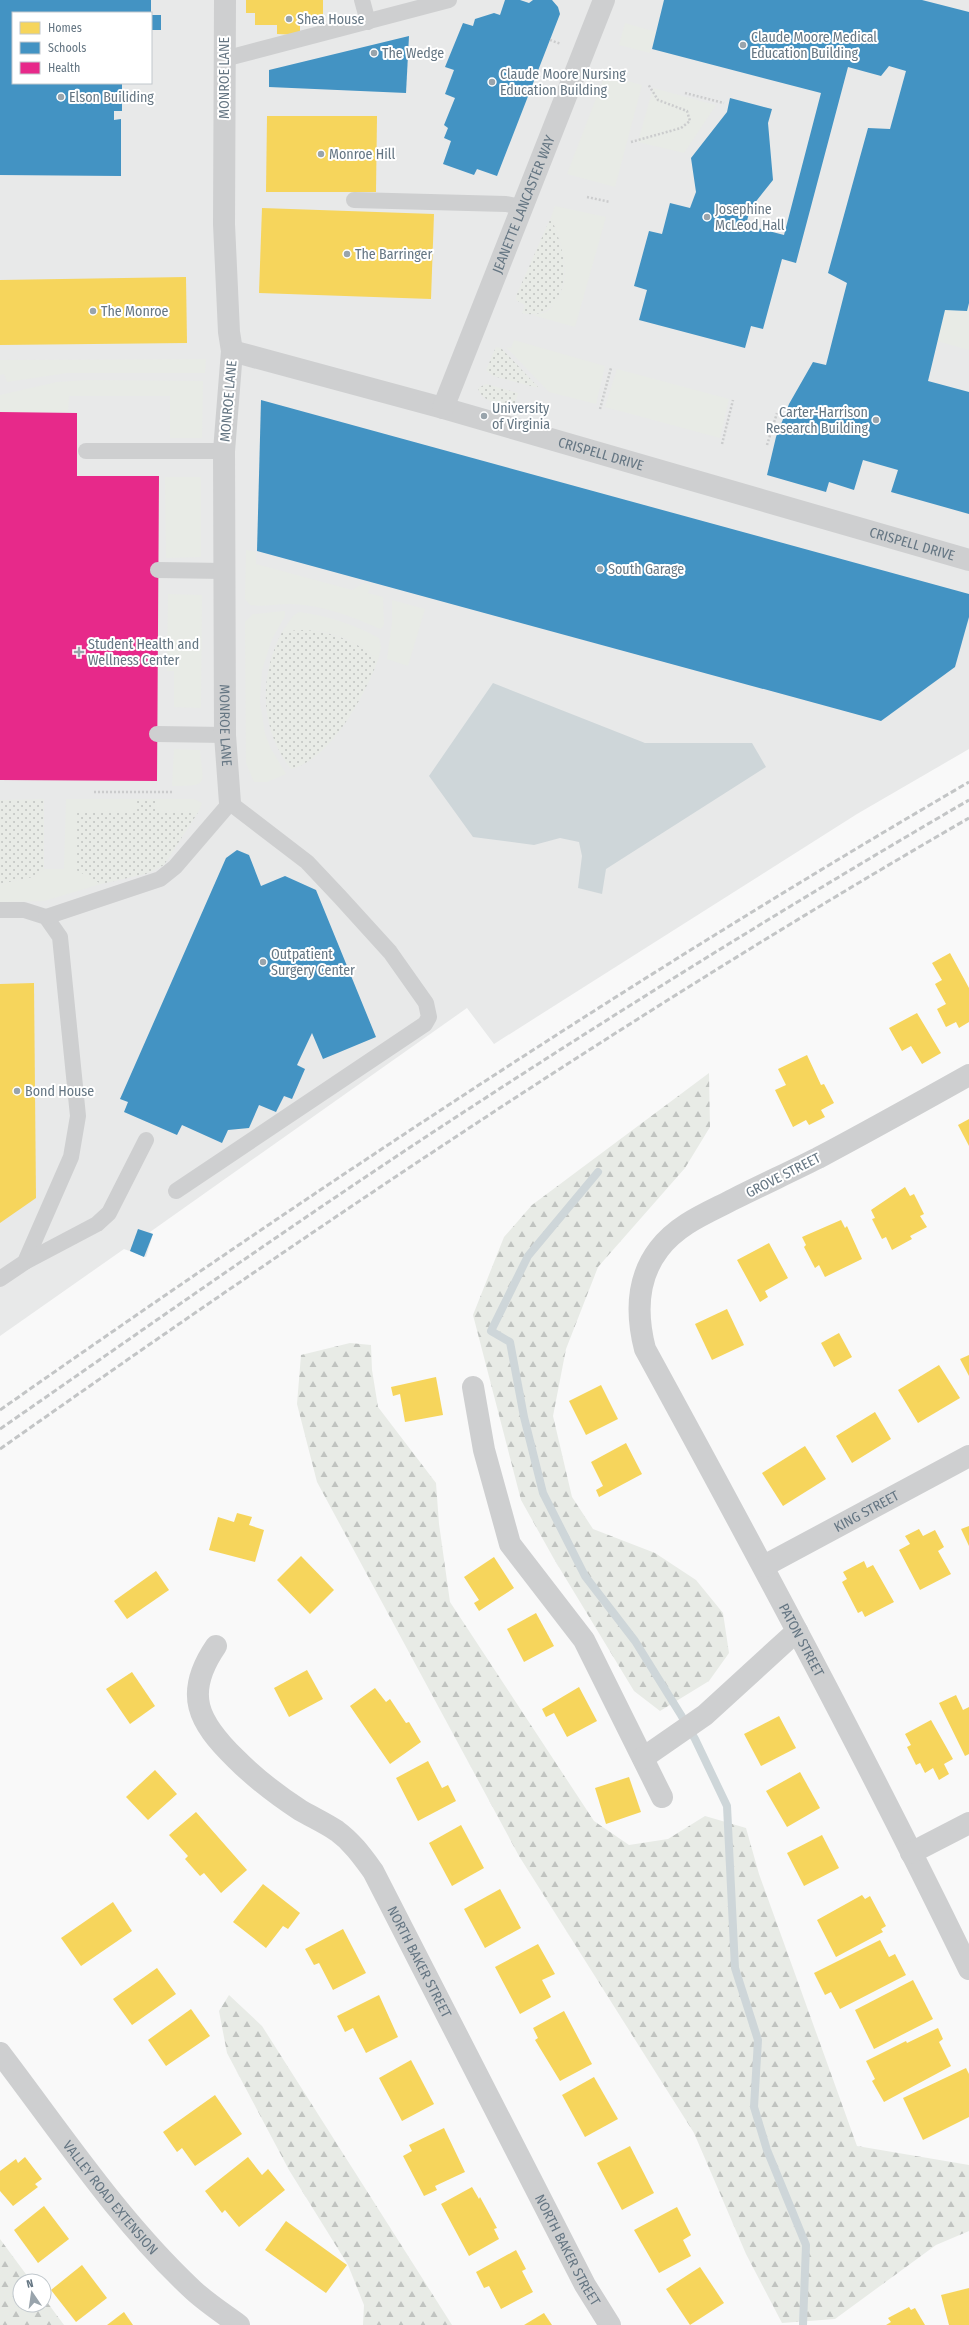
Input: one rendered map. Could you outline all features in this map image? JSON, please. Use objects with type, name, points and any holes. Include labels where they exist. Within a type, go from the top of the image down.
[{"type":"street","name":"MONROE LANE","points":[[225,0],[224,224],[229,332],[232,351],[224,451],[225,735],[230,803]]},
{"type":"street","name":"JEANETTE LANCASTER WAY","points":[[443,408],[604,0]]},
{"type":"street","name":"CRISPELL DRIVE","points":[[232,351],[443,408],[969,560]]},
{"type":"street","name":"GROVE STREET","points":[[639,1310],[639,1295],[646,1271],[658,1249],[672,1234],[692,1220],[819,1157],[969,1075]]},
{"type":"street","name":"PATON STREET","points":[[639,1310],[638,1325],[645,1349],[764,1566],[912,1853],[969,1969]]},
{"type":"street","points":[[473,1387],[484,1450],[510,1544],[584,1640],[662,1797]]},
{"type":"street","name":"KING STREET","points":[[764,1566],[969,1456]]},
{"type":"street","points":[[643,1758],[705,1715],[797,1631]]},
{"type":"street","name":"NORTH BAKER STREET","points":[[216,1646],[204,1664],[198,1683],[198,1704],[205,1724],[214,1738],[252,1775],[300,1810],[336,1831],[357,1849],[373,1872],[584,2285],[610,2325]]},
{"type":"street","points":[[912,1853],[969,1823]]},
{"type":"street","name":"VALLEY ROAD EXTENSION","points":[[0,2053],[108,2195],[152,2248],[194,2291],[239,2325]]},
{"type":"lane","points":[[362,0],[368,22]]},
{"type":"lane","points":[[224,59],[449,0]]},
{"type":"lane","points":[[354,200],[506,204],[522,207]]},
{"type":"lane","points":[[86,451],[224,451]]},
{"type":"lane","points":[[158,570],[224,571]]},
{"type":"lane","points":[[157,734],[225,735]]},
{"type":"lane","points":[[0,910],[24,910],[46,917],[160,879],[175,867],[230,803],[307,862],[390,952],[426,1003],[429,1017],[425,1024],[176,1191]]},
{"type":"lane","points":[[25,1262],[71,1157],[78,1116],[63,952],[60,937],[46,917]]},
{"type":"lane","points":[[0,1280],[25,1262],[97,1224],[109,1213],[146,1140]]},
{"type":"path","points":[[550,40],[566,45]]},
{"type":"path","points":[[631,142],[681,128],[690,120],[687,111],[658,100],[648,84]]},
{"type":"path","points":[[685,93],[724,103]]},
{"type":"path","points":[[587,196],[610,202]]},
{"type":"path","points":[[600,409],[611,368]]},
{"type":"path","points":[[722,444],[733,400]]},
{"type":"path","points":[[767,445],[777,414]]},
{"type":"path","points":[[94,792],[173,792]]},
{"type":"shaded area","name":"University of Virginia","points":[[0,0],[969,0],[969,749],[857,814],[494,1044],[467,1008],[150,1232],[153,1234],[146,1257],[124,1249],[0,1336]]},
{"type":"shaded area","points":[[493,683],[645,743],[752,743],[766,767],[606,869],[602,894],[578,888],[582,856],[579,842],[560,838],[534,845],[473,837],[429,776]]},
{"type":"green space","points":[[625,23],[656,32],[650,53],[619,45]]},
{"type":"green space","points":[[605,75],[642,85],[615,187],[567,174]]},
{"type":"green space","points":[[653,88],[716,105],[684,153],[638,142]]},
{"type":"green space","points":[[555,206],[606,217],[575,327],[532,315],[544,313],[550,309],[561,293],[564,282],[565,271],[562,248],[551,217]]},
{"type":"green space","points":[[551,217],[558,235],[563,255],[564,278],[562,287],[555,303],[549,309],[541,313],[522,313],[525,305],[516,300],[516,296]]},
{"type":"green space","points":[[969,303],[969,350],[937,341],[945,310],[967,311]]},
{"type":"green space","points":[[514,340],[605,366],[596,404],[549,392],[506,347],[511,348]]},
{"type":"green space","points":[[496,347],[501,348],[539,388],[493,376],[486,370]]},
{"type":"green space","points":[[206,359],[205,373],[67,373],[7,382],[4,374],[0,375],[0,360]]},
{"type":"green space","points":[[617,369],[729,399],[720,438],[605,407]]},
{"type":"green space","points":[[88,380],[203,381],[202,438],[170,438],[170,396],[69,396],[68,412],[0,412],[0,395],[57,382]]},
{"type":"green space","points":[[486,384],[518,393],[514,407],[498,404],[484,397],[478,388]]},
{"type":"green space","points":[[165,477],[201,477],[201,557],[166,558]]},
{"type":"green space","points":[[246,550],[256,552],[256,564],[352,590],[364,583],[371,585],[368,593],[383,597],[384,624],[382,628],[380,629],[336,612],[314,606],[290,604],[265,606],[250,605],[245,599]]},
{"type":"green space","points":[[168,594],[202,595],[201,708],[174,707],[174,671],[167,671]]},
{"type":"green space","points":[[392,600],[425,609],[408,666],[387,659],[392,622]]},
{"type":"green space","points":[[285,611],[285,616],[272,639],[262,670],[260,702],[265,734],[270,747],[286,774],[267,782],[254,782],[246,763],[245,622],[253,614]]},
{"type":"green space","points":[[299,612],[340,621],[379,638],[381,647],[378,660],[357,645],[333,634],[308,630],[282,632],[293,616]]},
{"type":"green space","points":[[300,629],[322,632],[342,638],[360,647],[378,660],[365,690],[345,724],[320,753],[306,763],[291,769],[280,753],[268,719],[266,684],[274,649],[282,632]]},
{"type":"green space","points":[[174,749],[200,750],[202,777],[198,784],[172,786]]},
{"type":"green space","points":[[44,799],[44,869],[34,877],[0,884],[0,800]]},
{"type":"green space","points":[[66,799],[136,799],[136,811],[76,811],[76,870],[101,884],[44,901],[0,902],[0,884],[34,877],[44,869],[64,869]]},
{"type":"green space","points":[[136,799],[157,799],[157,812],[199,811],[164,865],[146,874],[101,884],[75,870],[76,811],[136,811]]},
{"type":"green space","points":[[157,799],[194,799],[202,803],[199,811],[157,812]]},
{"type":"green space","points":[[709,1073],[710,1127],[685,1168],[598,1267],[566,1349],[553,1416],[572,1497],[593,1529],[655,1553],[696,1580],[723,1613],[729,1653],[709,1681],[660,1711],[634,1691],[554,1559],[521,1500],[473,1315],[504,1237],[532,1205]]},
{"type":"green space","points":[[350,1343],[371,1345],[372,1370],[378,1407],[436,1483],[439,1524],[450,1602],[594,1821],[629,1845],[668,1839],[705,1816],[746,1828],[759,1874],[857,2146],[969,2165],[969,2231],[936,2245],[835,2319],[782,2323],[746,2254],[694,2133],[519,1856],[317,1482],[297,1404],[301,1355]]},
{"type":"green space","points":[[229,1995],[262,2026],[452,2325],[363,2325],[364,2305],[348,2265],[289,2170],[227,2053],[219,2011]]},
{"type":"green space","points":[[0,2239],[25,2273],[12,2273],[12,2313],[52,2313],[52,2309],[64,2325],[0,2325]]},
{"type":"building: Homes","name":"Shea House","points":[[246,0],[323,0],[323,25],[300,25],[300,35],[277,34],[277,25],[255,25],[255,13],[246,13]]},
{"type":"building: Homes","name":"Monroe Hill","points":[[267,116],[377,116],[376,192],[266,192]]},
{"type":"building: Homes","name":"The Barringer","points":[[262,208],[434,214],[431,299],[259,293]]},
{"type":"building: Homes","name":"The Monroe","points":[[186,277],[187,343],[0,345],[0,280]]},
{"type":"building: Homes","points":[[950,953],[969,988],[969,1022],[959,1028],[956,1022],[946,1027],[937,1009],[946,1004],[935,984],[942,980],[932,963]]},
{"type":"building: Homes","name":"Bond House","points":[[34,983],[36,1198],[0,1223],[0,984]]},
{"type":"building: Homes","points":[[917,1013],[941,1053],[922,1064],[911,1046],[902,1051],[889,1028]]},
{"type":"building: Homes","points":[[807,1055],[821,1085],[824,1084],[834,1103],[821,1110],[825,1117],[809,1125],[806,1120],[793,1127],[775,1090],[786,1085],[778,1069]]},
{"type":"building: Homes","points":[[969,1119],[969,1146],[958,1125]]},
{"type":"building: Homes","points":[[905,1187],[910,1196],[914,1194],[924,1214],[920,1216],[927,1227],[910,1236],[912,1239],[892,1250],[886,1237],[882,1239],[872,1219],[875,1218],[871,1210]]},
{"type":"building: Homes","points":[[841,1220],[845,1228],[847,1226],[862,1259],[825,1277],[819,1265],[815,1268],[804,1247],[806,1245],[802,1237]]},
{"type":"building: Homes","points":[[769,1243],[788,1278],[765,1291],[768,1297],[760,1302],[737,1260]]},
{"type":"building: Homes","points":[[727,1309],[744,1345],[712,1360],[695,1324]]},
{"type":"building: Homes","points":[[839,1333],[852,1357],[834,1367],[821,1343]]},
{"type":"building: Homes","points":[[969,1355],[969,1376],[960,1359]]},
{"type":"building: Homes","points":[[939,1365],[960,1398],[918,1423],[898,1390]]},
{"type":"building: Homes","points":[[436,1377],[443,1415],[405,1422],[400,1394],[393,1396],[391,1387]]},
{"type":"building: Homes","points":[[601,1385],[618,1419],[586,1435],[569,1401]]},
{"type":"building: Homes","points":[[875,1412],[891,1439],[852,1463],[836,1436]]},
{"type":"building: Homes","points":[[626,1443],[642,1474],[599,1497],[596,1490],[603,1486],[591,1462]]},
{"type":"building: Homes","points":[[805,1446],[826,1479],[783,1506],[762,1473]]},
{"type":"building: Homes","points":[[237,1513],[252,1517],[249,1525],[264,1530],[255,1562],[209,1550],[218,1517],[234,1522]]},
{"type":"building: Homes","points":[[969,1526],[969,1546],[961,1529]]},
{"type":"building: Homes","points":[[919,1529],[923,1536],[935,1530],[944,1547],[938,1551],[951,1574],[920,1590],[899,1550],[910,1544],[905,1536]]},
{"type":"building: Homes","points":[[301,1556],[334,1590],[310,1614],[277,1580]]},
{"type":"building: Homes","points":[[494,1557],[514,1588],[479,1611],[474,1603],[479,1600],[464,1577]]},
{"type":"building: Homes","points":[[864,1561],[867,1568],[873,1565],[894,1602],[865,1617],[862,1611],[858,1613],[842,1582],[847,1579],[843,1572]]},
{"type":"building: Homes","points":[[156,1571],[169,1590],[127,1619],[114,1601]]},
{"type":"building: Homes","points":[[536,1613],[554,1646],[524,1662],[507,1629]]},
{"type":"building: Homes","points":[[307,1670],[323,1699],[289,1717],[274,1688]]},
{"type":"building: Homes","points":[[132,1672],[155,1706],[130,1724],[106,1689]]},
{"type":"building: Homes","points":[[579,1687],[597,1721],[567,1737],[554,1713],[546,1717],[542,1709]]},
{"type":"building: Homes","points":[[375,1688],[386,1702],[390,1699],[406,1723],[409,1722],[421,1742],[390,1764],[350,1706]]},
{"type":"building: Homes","points":[[956,1695],[963,1710],[969,1707],[969,1754],[965,1756],[939,1703]]},
{"type":"building: Homes","points":[[779,1716],[796,1748],[761,1766],[744,1734]]},
{"type":"building: Homes","points":[[931,1720],[953,1759],[944,1764],[949,1774],[939,1780],[933,1768],[925,1773],[920,1763],[916,1765],[907,1747],[911,1745],[905,1734]]},
{"type":"building: Homes","points":[[428,1761],[442,1788],[448,1785],[456,1801],[418,1821],[396,1778]]},
{"type":"building: Homes","points":[[155,1770],[177,1794],[148,1820],[126,1797]]},
{"type":"building: Homes","points":[[800,1772],[820,1808],[787,1827],[766,1791]]},
{"type":"building: Homes","points":[[629,1777],[641,1812],[606,1824],[595,1788]]},
{"type":"building: Homes","points":[[196,1812],[247,1870],[221,1893],[204,1873],[200,1876],[185,1859],[188,1856],[169,1835]]},
{"type":"building: Homes","points":[[461,1825],[484,1868],[452,1886],[429,1843]]},
{"type":"building: Homes","points":[[822,1835],[839,1868],[804,1886],[787,1853]]},
{"type":"building: Homes","points":[[263,1884],[300,1913],[288,1929],[283,1926],[266,1948],[233,1922]]},
{"type":"building: Homes","points":[[500,1889],[521,1928],[485,1948],[464,1909]]},
{"type":"building: Homes","points":[[862,1895],[865,1899],[870,1896],[886,1926],[881,1929],[883,1932],[836,1957],[817,1920]]},
{"type":"building: Homes","points":[[113,1902],[132,1931],[81,1966],[61,1938]]},
{"type":"building: Homes","points":[[343,1929],[366,1973],[333,1990],[319,1963],[314,1965],[305,1949]]},
{"type":"building: Homes","points":[[880,1940],[889,1957],[895,1954],[906,1975],[840,2009],[831,1992],[825,1995],[814,1973]]},
{"type":"building: Homes","points":[[538,1944],[555,1974],[542,1980],[551,1997],[520,2014],[495,1967]]},
{"type":"building: Homes","points":[[157,1968],[176,1994],[132,2025],[113,1999]]},
{"type":"building: Homes","points":[[913,1980],[933,2019],[874,2049],[855,2010]]},
{"type":"building: Homes","points":[[379,1995],[398,2037],[366,2053],[353,2028],[345,2032],[337,2016]]},
{"type":"building: Homes","points":[[191,2009],[210,2036],[166,2066],[148,2040]]},
{"type":"building: Homes","points":[[564,2011],[592,2064],[560,2081],[535,2040],[538,2038],[533,2028]]},
{"type":"building: Homes","points":[[938,2028],[943,2039],[939,2042],[951,2066],[884,2102],[872,2081],[875,2079],[866,2061],[906,2041],[907,2043]]},
{"type":"building: Homes","points":[[411,2060],[434,2104],[402,2121],[379,2078]]},
{"type":"building: Homes","points":[[966,2068],[969,2074],[969,2117],[923,2140],[903,2098]]},
{"type":"building: Homes","points":[[594,2077],[618,2119],[585,2137],[562,2095]]},
{"type":"building: Homes","points":[[215,2095],[242,2134],[195,2166],[182,2148],[177,2152],[163,2132]]},
{"type":"building: Homes","points":[[444,2128],[465,2172],[435,2186],[437,2190],[424,2196],[403,2156],[412,2151],[409,2145]]},
{"type":"building: Homes","points":[[630,2146],[654,2193],[622,2210],[597,2163]]},
{"type":"building: Homes","points":[[25,2157],[42,2179],[35,2184],[38,2187],[13,2206],[0,2191],[0,2171],[16,2159],[18,2163]]},
{"type":"building: Homes","points":[[248,2157],[262,2175],[268,2169],[285,2190],[239,2227],[225,2210],[222,2213],[205,2191]]},
{"type":"building: Homes","points":[[472,2187],[479,2199],[480,2197],[497,2228],[494,2229],[499,2239],[469,2256],[441,2204]]},
{"type":"building: Homes","points":[[44,2206],[69,2239],[38,2263],[14,2230]]},
{"type":"building: Homes","points":[[677,2207],[691,2235],[683,2240],[691,2256],[659,2273],[634,2230]]},
{"type":"building: Homes","points":[[286,2221],[347,2265],[326,2293],[265,2250]]},
{"type":"building: Homes","points":[[516,2250],[526,2269],[522,2271],[533,2292],[501,2309],[489,2286],[484,2288],[476,2272]]},
{"type":"building: Homes","points":[[82,2265],[107,2298],[76,2322],[52,2291],[52,2289]]},
{"type":"building: Homes","points":[[700,2267],[724,2303],[690,2325],[666,2289]]},
{"type":"building: Homes","points":[[969,2288],[969,2325],[949,2325],[941,2295]]},
{"type":"building: Homes","points":[[909,2307],[911,2310],[915,2308],[925,2325],[886,2325],[891,2322],[888,2318]]},
{"type":"building: Homes","points":[[124,2312],[133,2325],[107,2325]]},
{"type":"building: Homes","points":[[544,2313],[552,2325],[524,2325]]},
{"type":"building: Schools","name":"Elson Builiding","points":[[0,0],[151,0],[151,12],[12,12],[12,84],[122,84],[122,111],[114,111],[114,120],[121,119],[121,176],[0,175]]},
{"type":"building: Schools","name":"Claude Moore Nursing Education Building","points":[[505,0],[520,0],[529,3],[533,0],[552,0],[558,7],[560,14],[497,176],[477,169],[474,175],[443,164],[451,141],[444,138],[448,128],[444,125],[455,98],[445,94],[454,70],[445,67],[463,23],[473,26],[475,19],[494,13],[500,15]]},
{"type":"building: Schools","points":[[664,0],[922,0],[969,12],[969,303],[967,311],[945,310],[928,381],[969,392],[969,514],[891,492],[898,470],[863,460],[854,490],[829,482],[826,492],[767,475],[776,437],[789,404],[813,362],[826,365],[847,283],[828,273],[868,128],[890,129],[906,71],[889,66],[881,76],[848,67],[796,263],[782,259],[763,329],[751,326],[745,348],[639,320],[647,290],[634,286],[649,231],[662,234],[670,203],[690,208],[696,192],[691,158],[727,112],[730,98],[772,109],[768,123],[773,180],[750,209],[746,225],[784,235],[821,93],[652,49]]},
{"type":"building: Schools","points":[[152,15],[161,15],[161,30],[152,30]]},
{"type":"building: Schools","name":"The Wedge","points":[[409,36],[406,93],[269,87],[269,70]]},
{"type":"building: Schools","name":"South Garage","points":[[261,400],[969,594],[969,617],[955,667],[881,721],[257,551]]},
{"type":"building: Schools","name":"Outpatient Surgery Center","points":[[237,850],[249,855],[261,886],[285,876],[316,890],[376,1037],[323,1059],[312,1033],[297,1065],[305,1069],[292,1099],[284,1096],[276,1112],[259,1105],[249,1128],[228,1130],[222,1143],[182,1125],[177,1135],[124,1112],[128,1102],[120,1099],[226,858]]},
{"type":"building: Schools","points":[[138,1229],[153,1234],[144,1257],[130,1251]]},
{"type":"building: Health","name":"Student Health and Wellness Center","points":[[0,412],[77,413],[77,476],[159,476],[157,781],[0,780]]},
{"type":"waterway","points":[[598,1172],[528,1256],[491,1331],[510,1342],[524,1417],[543,1493],[585,1576],[635,1641],[681,1715],[695,1739],[727,1806],[735,1968],[758,2040],[754,2107],[767,2150],[806,2245],[803,2325]]},
{"type":"railway","points":[[0,1410],[237,1246],[478,1086],[721,931],[969,782]]},
{"type":"railway","points":[[0,1429],[205,1286],[480,1101],[758,926],[969,800]]},
{"type":"railway","points":[[0,1449],[237,1284],[477,1123],[721,967],[844,891],[969,818]]},
{"type":"place","name":"Shea House","points":[[289,19]]},
{"type":"place","name":"Claude Moore Medical Education Building","points":[[743,45]]},
{"type":"place","name":"The Wedge","points":[[374,53]]},
{"type":"place","name":"Claude Moore Nursing Education Building","points":[[492,82]]},
{"type":"place","name":"Elson Builiding","points":[[61,97]]},
{"type":"place","name":"Monroe Hill","points":[[321,154]]},
{"type":"place","name":"Josephine McLeod Hall","points":[[707,217]]},
{"type":"place","name":"The Barringer","points":[[347,254]]},
{"type":"place","name":"The Monroe","points":[[93,311]]},
{"type":"place","name":"University of Virginia","points":[[484,416]]},
{"type":"place","name":"Carter-Harrison Research Building","points":[[876,420]]},
{"type":"place","name":"South Garage","points":[[600,569]]},
{"type":"place","name":"Student Health and Wellness Center","points":[[79,652]]},
{"type":"place","name":"Outpatient Surgery Center","points":[[263,962]]},
{"type":"place","name":"Bond House","points":[[17,1091]]}]
